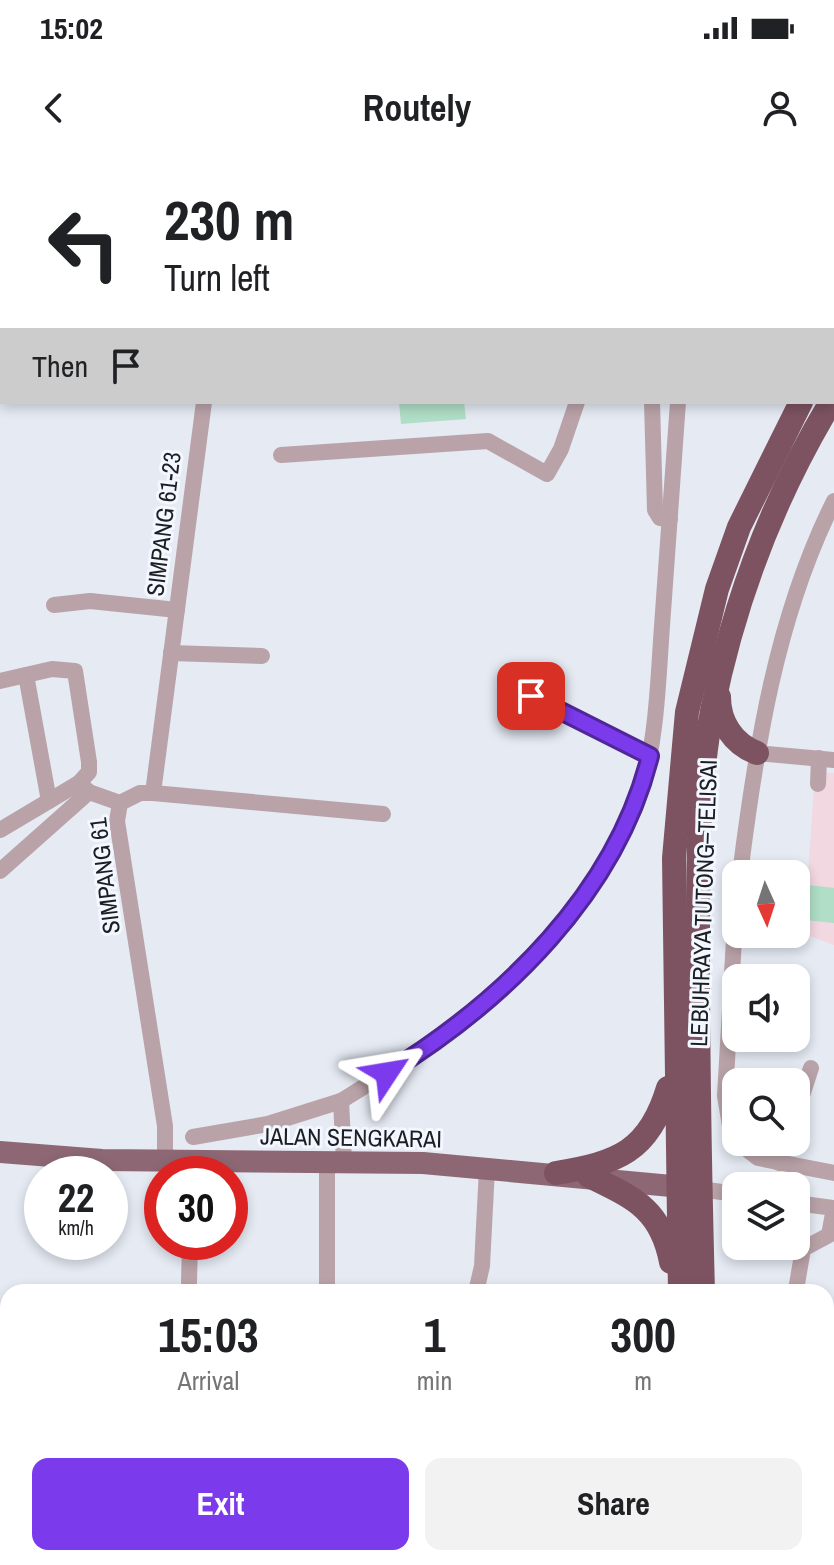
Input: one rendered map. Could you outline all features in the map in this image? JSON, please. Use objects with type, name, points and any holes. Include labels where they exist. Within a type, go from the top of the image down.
[{"type":"highway","name":"LEBUHRAYA TUTONG–TELISAI","points":[[688,1187],[674,1069],[674,858],[687,712],[717,589],[739,527],[800,404]]},
{"type":"highway","name":"LEBUHRAYA TUTONG–TELISAI","points":[[688,1187],[700,844],[711,715],[725,651],[762,535],[789,477],[830,404]]},
{"type":"highway","points":[[725,651],[721,716],[734,737],[757,753]]},
{"type":"highway","points":[[556,1173],[613,1160],[630,1151],[652,1129],[674,1069]]},
{"type":"highway","points":[[589,1176],[628,1195],[654,1217],[668,1248],[676,1284]]},
{"type":"highway","points":[[679,1284],[688,1187]]},
{"type":"highway","points":[[688,1187],[702,1284]]},
{"type":"main road","name":"JALAN SENGKARAI","points":[[0,1152],[144,1159]]},
{"type":"main road","name":"JALAN SENGKARAI","points":[[248,1165],[336,1161],[487,1168],[688,1187]]},
{"type":"street","name":"SIMPANG 61-23","points":[[153,793],[204,404]]},
{"type":"street","points":[[281,455],[488,441],[547,474],[561,449],[576,404]]},
{"type":"street","points":[[652,404],[655,510],[660,518],[670,519]]},
{"type":"street","points":[[193,1137],[268,1124],[341,1101],[410,1059],[476,1011],[541,950],[585,894],[640,797],[650,756],[678,404]]},
{"type":"street","points":[[742,860],[757,753],[796,589],[834,501]]},
{"type":"street","points":[[54,605],[90,601],[177,610]]},
{"type":"street","points":[[171,653],[262,656]]},
{"type":"street","points":[[0,681],[66,668],[75,671],[89,762],[84,787],[39,837],[0,871]]},
{"type":"street","points":[[26,675],[49,801]]},
{"type":"street","points":[[531,696],[650,756]]},
{"type":"street","points":[[757,753],[826,759],[818,784]]},
{"type":"street","points":[[0,830],[20,821],[49,801],[84,787],[120,803]]},
{"type":"street","name":"SIMPANG 61","points":[[165,1156],[165,1126],[117,821],[120,803],[140,793],[153,793],[383,814]]},
{"type":"street","points":[[20,821],[39,837]]},
{"type":"street","points":[[733,948],[726,1067],[726,1119],[732,1138],[744,1150],[779,1163],[834,1173]]},
{"type":"street","points":[[328,1284],[341,1101]]},
{"type":"street","points":[[779,1163],[781,1156]]},
{"type":"street","points":[[478,1284],[482,1266],[487,1168]]},
{"type":"street","points":[[688,1187],[722,1192]]},
{"type":"street","points":[[797,1284],[803,1249],[829,1235],[834,1208],[810,1205]]},
{"type":"street","points":[[189,1283],[190,1260]]},
{"type":"shaded area","points":[[815,772],[834,773],[834,945],[810,936],[809,860]]},
{"type":"green space","points":[[399,404],[464,404],[466,419],[401,424]]},
{"type":"green space","points":[[810,885],[834,888],[834,923],[810,921]]},
{"type":"route","points":[[387,1073],[476,1011],[541,950],[585,894],[640,797],[650,756],[531,696]]}]
